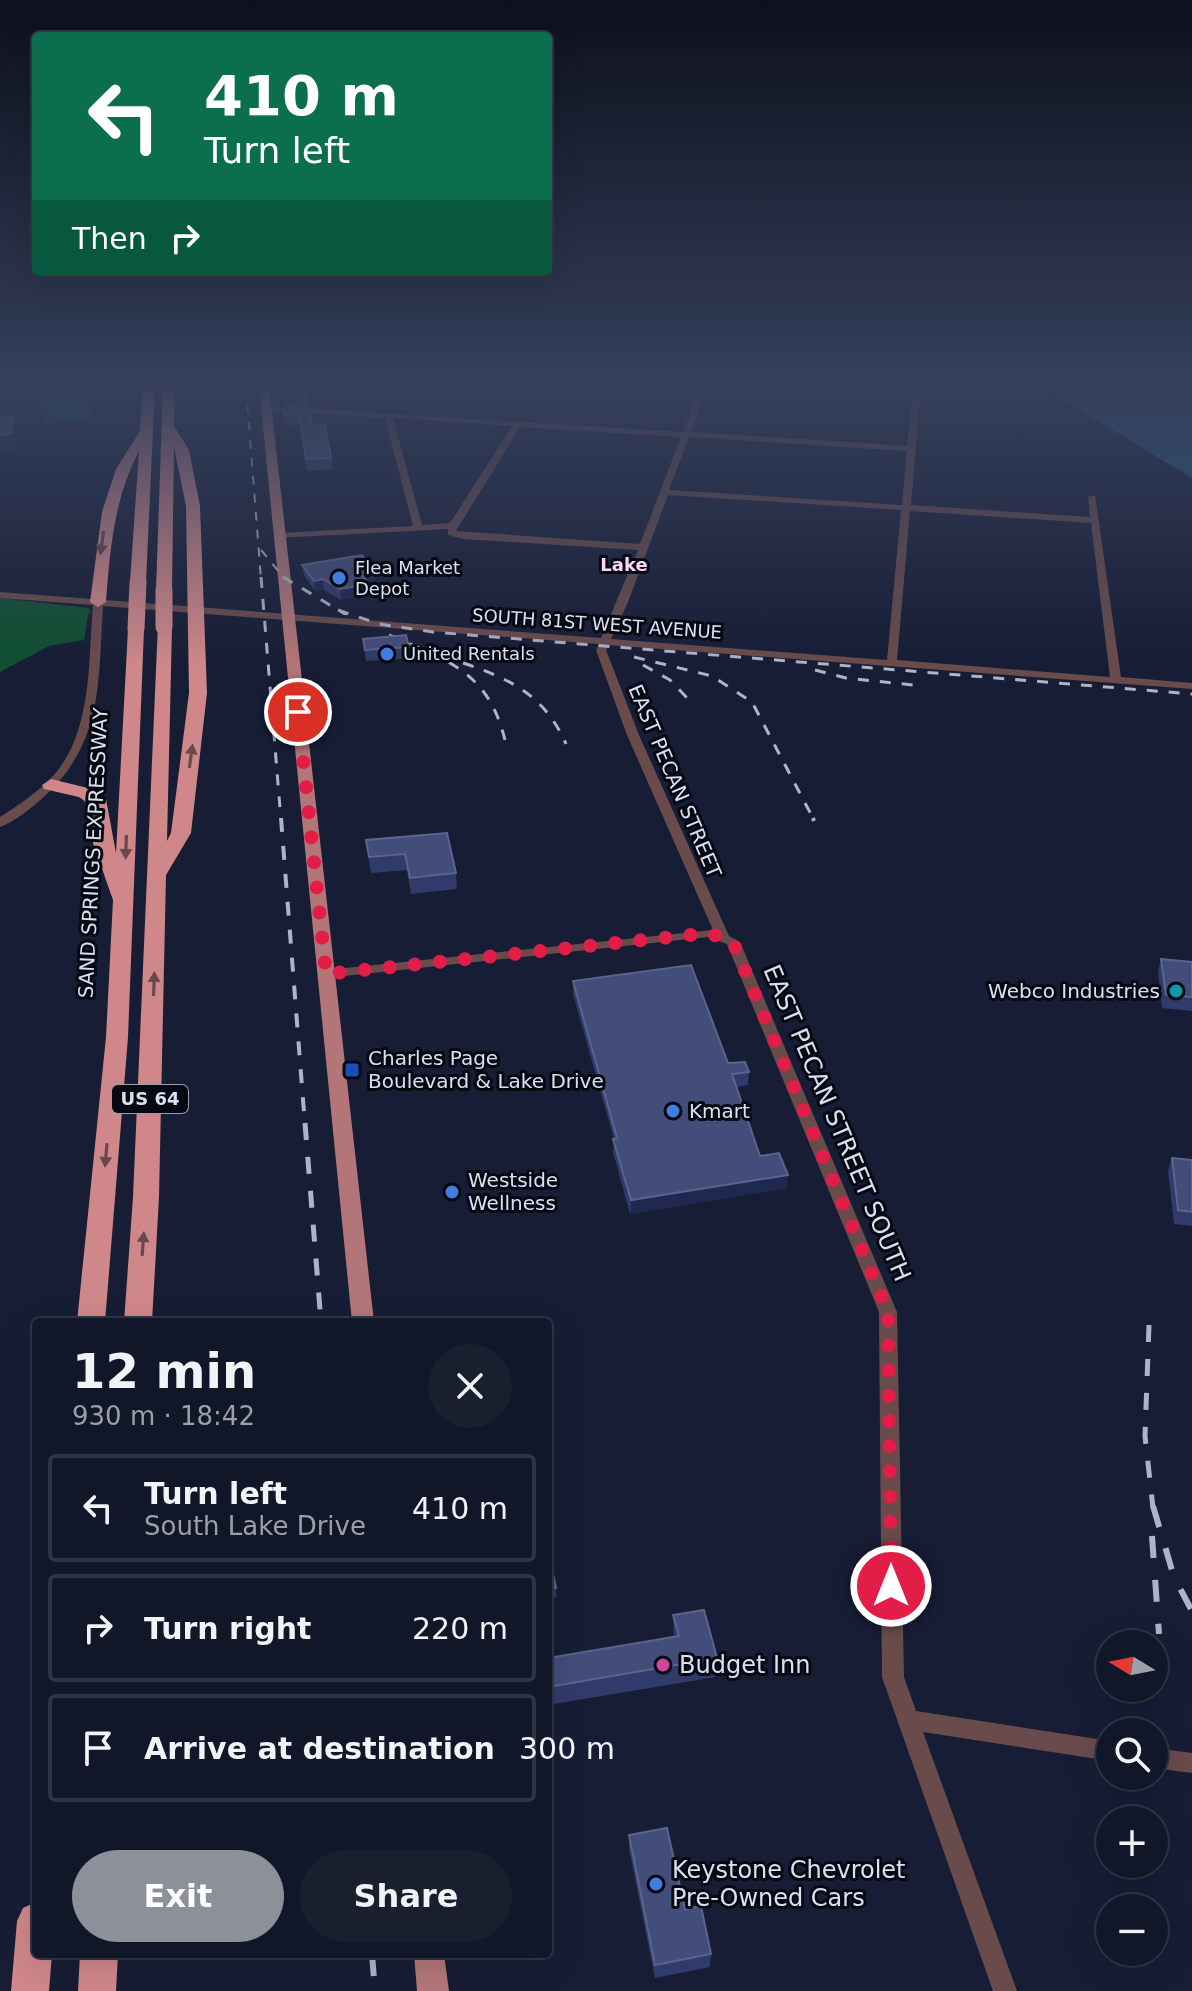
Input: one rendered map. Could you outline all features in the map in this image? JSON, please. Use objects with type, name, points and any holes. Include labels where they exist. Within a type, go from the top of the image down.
[{"type":"highway","points":[[98,602],[101,547],[118,479]]},
{"type":"highway","name":"SAND SPRINGS EXPRESSWAY","points":[[91,1318],[117,1037],[144,479]]},
{"type":"highway","name":"US 64","points":[[138,1318],[158,875],[167,479]]},
{"type":"highway","points":[[158,875],[181,833],[198,693],[193,506],[188,479]]},
{"type":"highway","points":[[51,785],[85,793],[99,803],[103,843],[124,910]]},
{"type":"highway","points":[[30,1991],[33,1958]]},
{"type":"highway","points":[[97,1991],[99,1958]]},
{"type":"main road","points":[[274,479],[363,1318]]},
{"type":"main road","points":[[429,1958],[433,1991]]},
{"type":"street","points":[[405,479],[418,527]]},
{"type":"street","points":[[483,479],[451,533],[641,547]]},
{"type":"street","points":[[606,641],[668,479]]},
{"type":"street","points":[[892,663],[911,479]]},
{"type":"street","points":[[663,492],[1093,520]]},
{"type":"street","points":[[1092,497],[1116,680]]},
{"type":"street","points":[[280,536],[453,526]]},
{"type":"street","name":"SOUTH 81ST WEST AVENUE","points":[[0,595],[1192,686]]},
{"type":"street","points":[[0,823],[51,785],[69,765],[84,735],[98,602]]},
{"type":"street","name":"EAST PECAN STREET","points":[[606,641],[601,650],[633,735],[722,936]]},
{"type":"street","points":[[326,974],[694,934],[722,936]]},
{"type":"street","name":"EAST PECAN STREET SOUTH","points":[[722,936],[733,942],[888,1312],[893,1677],[1005,1991]]},
{"type":"street","points":[[910,1720],[1096,1749]]},
{"type":"street","points":[[1168,1760],[1192,1763]]},
{"type":"green space","points":[[0,598],[89,608],[91,613],[88,614],[84,640],[49,646],[0,672]]},
{"type":"building","points":[[362,555],[374,570],[360,573],[369,584],[340,589],[323,579],[314,581],[302,565]]},
{"type":"building","points":[[406,635],[409,647],[365,650],[363,639]]},
{"type":"building","points":[[447,833],[456,873],[410,878],[405,854],[369,857],[366,840]]},
{"type":"building","points":[[1161,959],[1192,962],[1192,997],[1166,995]]},
{"type":"building","name":"Kmart","points":[[691,965],[728,1063],[745,1062],[749,1072],[732,1074],[760,1156],[779,1153],[788,1175],[631,1200],[573,981]]},
{"type":"building","points":[[1172,1158],[1192,1160],[1192,1212],[1178,1210]]},
{"type":"building","points":[[704,1610],[717,1658],[552,1686],[552,1657],[679,1636],[673,1615]]},
{"type":"building","name":"Keystone Chevrolet Pre-Owned Cars","points":[[667,1828],[685,1909],[701,1906],[711,1954],[655,1965],[629,1835]]},
{"type":"railway","points":[[253,479],[261,579]]},
{"type":"railway","points":[[261,550],[284,577]]},
{"type":"railway","points":[[261,577],[281,820]]},
{"type":"railway","points":[[284,577],[339,610]]},
{"type":"railway","points":[[339,610],[379,624],[433,632],[1192,694]]},
{"type":"railway","points":[[339,610],[345,614]]},
{"type":"railway","points":[[389,635],[463,671],[488,698],[505,740]]},
{"type":"railway","points":[[634,657],[712,676],[752,702],[813,818]]},
{"type":"railway","points":[[463,663],[511,683],[537,701],[558,727],[566,744]]},
{"type":"railway","points":[[643,665],[670,680],[692,703]]},
{"type":"railway","points":[[815,670],[846,678],[913,685]]},
{"type":"railway","points":[[281,818],[305,1125]]},
{"type":"railway","points":[[305,1123],[321,1318]]},
{"type":"railway","points":[[1149,1325],[1145,1436],[1153,1508]]},
{"type":"railway","points":[[1153,1506],[1174,1577],[1192,1611]]},
{"type":"railway","points":[[1152,1536],[1159,1630]]},
{"type":"railway","points":[[372,1958],[375,1991]]},
{"type":"place","name":"Flea Market Depot","points":[[339,578]]},
{"type":"place","name":"United Rentals","points":[[387,654]]},
{"type":"place","name":"Webco Industries","points":[[1176,991]]},
{"type":"place","name":"Charles Page Boulevard & Lake Drive","points":[[352,1070]]},
{"type":"place","name":"Kmart","points":[[673,1111]]},
{"type":"place","name":"Westside Wellness","points":[[452,1192]]},
{"type":"place","name":"Budget Inn","points":[[663,1665]]},
{"type":"place","name":"Keystone Chevrolet Pre-Owned Cars","points":[[656,1884]]},
{"type":"district","name":"Lake","points":[[624,565]]},
{"type":"route","points":[[298,712],[326,974],[709,933],[733,942],[888,1312],[891,1586]]}]
